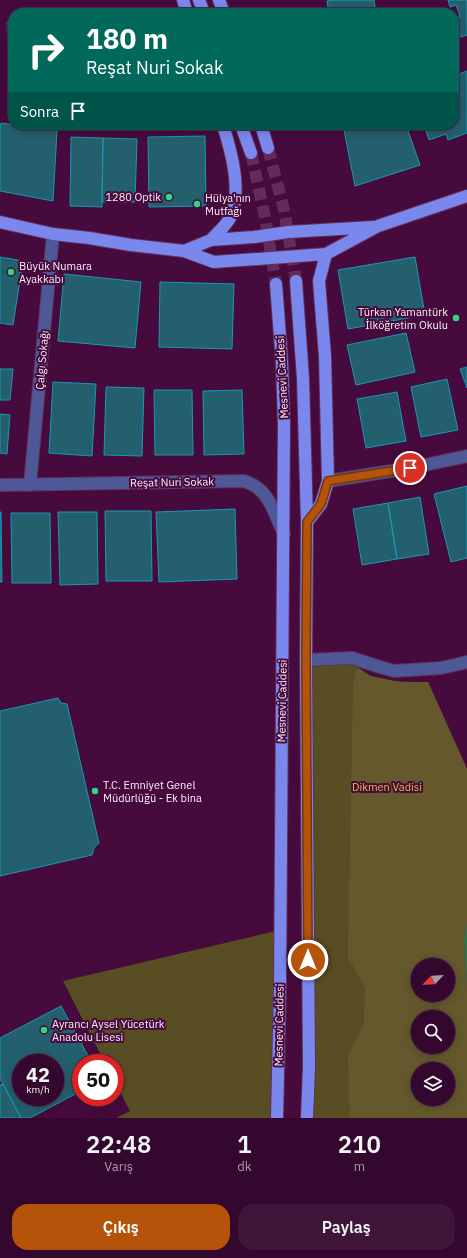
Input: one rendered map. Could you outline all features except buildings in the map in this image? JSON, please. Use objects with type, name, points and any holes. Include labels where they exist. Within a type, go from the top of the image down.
[{"type":"main road","points":[[211,240],[223,227],[231,215],[234,198],[235,178],[231,151],[225,130]]},
{"type":"main road","points":[[243,130],[250,152]]},
{"type":"main road","points":[[263,130],[268,148]]},
{"type":"main road","points":[[0,222],[53,234],[184,251],[214,262],[326,254],[378,226],[467,196]]},
{"type":"main road","points":[[184,251],[211,240],[254,237],[288,232],[378,226]]},
{"type":"main road","points":[[307,522],[321,504],[328,481],[325,356],[319,281],[326,254]]},
{"type":"main road","name":"Mesnevi Caddesi","points":[[296,281],[303,378],[307,522],[306,660],[309,1059],[307,1118]]},
{"type":"main road","name":"Mesnevi Caddesi","points":[[276,284],[282,363],[284,417],[280,986],[277,1118]]},
{"type":"street","name":"Çalgı Sokağı","points":[[30,485],[53,234]]},
{"type":"street","points":[[328,481],[410,468],[467,456]]},
{"type":"street","name":"Reşat Nuri Sokak","points":[[0,485],[244,481],[255,485],[265,494],[284,534]]},
{"type":"street","points":[[306,660],[352,658],[394,671],[441,668],[467,662]]},
{"type":"green space","name":"Dikmen Vadisi","points":[[352,658],[356,666],[362,672],[379,679],[428,682],[467,769],[467,1118],[307,1118],[306,660]]},
{"type":"green space","name":"Dikmen Vadisi","points":[[357,667],[371,676],[400,682],[428,682],[467,769],[467,925],[464,938],[467,988],[467,1118],[350,1118],[348,1056],[364,1024],[365,988],[348,957],[353,687]]},
{"type":"green space","points":[[280,930],[277,1118],[116,1118],[130,1111],[124,1099],[124,1054],[100,1054],[63,981]]},
{"type":"shaded area","points":[[467,925],[467,988],[464,938]]},
{"type":"tunnel","points":[[268,148],[284,210],[296,281]]},
{"type":"tunnel","points":[[251,153],[265,217],[276,284]]},
{"type":"place","name":"1280 Optik","points":[[169,197]]},
{"type":"place","name":"Hülya'nın Mutfağı","points":[[197,204]]},
{"type":"place","name":"Büyük Numara Ayakkabı","points":[[11,272]]},
{"type":"place","name":"Türkan Yamantürk İlköğretim Okulu","points":[[456,318]]},
{"type":"place","name":"T.C. Emniyet Genel Müdürlüğü - Ek bina","points":[[95,791]]},
{"type":"place","name":"Ayrancı Aysel Yücetürk Anadolu Lisesi","points":[[44,1030]]},
{"type":"route","points":[[308,960],[306,660],[307,522],[321,504],[328,481],[410,468]]}]
